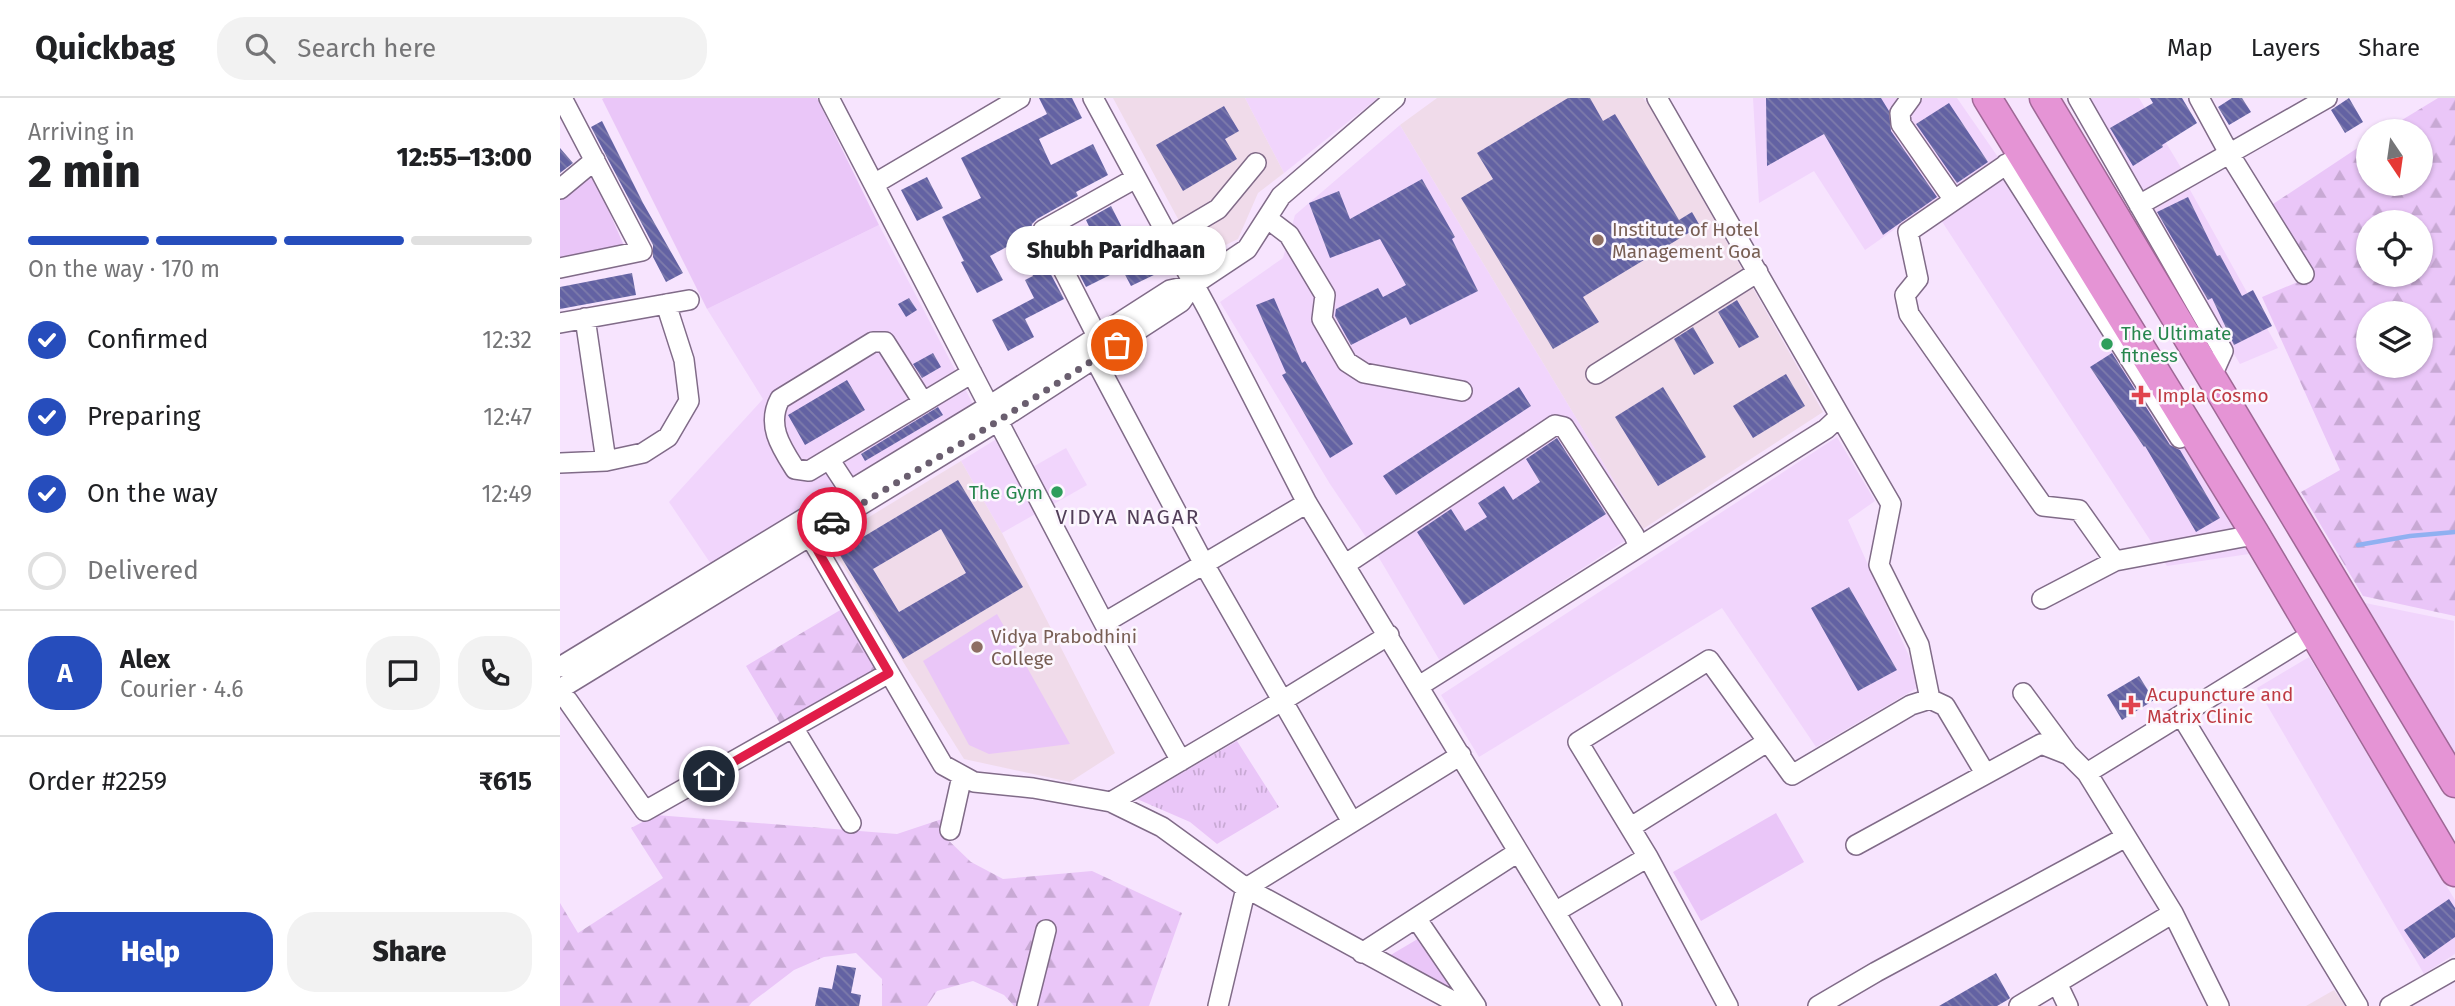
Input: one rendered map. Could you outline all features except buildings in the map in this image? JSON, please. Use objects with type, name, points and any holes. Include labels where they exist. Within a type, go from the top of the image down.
[{"type":"highway","points":[[1987,98],[2013,159],[2248,534],[2314,633],[2455,872]]},
{"type":"highway","points":[[2044,98],[2455,783]]},
{"type":"street","points":[[829,98],[1104,623],[1181,761]]},
{"type":"street","points":[[873,184],[1020,98]]},
{"type":"street","points":[[1093,98],[1307,503],[1612,1006]]},
{"type":"street","points":[[889,673],[645,811],[560,691],[805,528],[850,491],[1095,359],[1181,302],[1194,285],[1247,249],[1281,196],[1395,98]]},
{"type":"street","points":[[1657,98],[1891,504],[1879,565],[1919,645],[1930,699]]},
{"type":"street","points":[[1911,98],[1900,113],[1901,124],[1954,200]]},
{"type":"street","points":[[2078,98],[2223,351],[2211,377]]},
{"type":"street","points":[[2199,98],[2230,155],[2304,274]]},
{"type":"street","points":[[2139,205],[2230,155],[2316,101]]},
{"type":"street","points":[[560,268],[642,251],[566,102]]},
{"type":"street","points":[[2013,159],[1908,232],[1918,279],[1905,295],[1909,314],[2043,506],[2079,510],[2115,561]]},
{"type":"street","points":[[560,189],[595,160]]},
{"type":"street","points":[[1169,238],[1218,209],[1256,163]]},
{"type":"street","points":[[1098,338],[1043,230],[1136,178]]},
{"type":"street","points":[[1268,219],[1289,235],[1325,295],[1322,319],[1347,362],[1363,373],[1462,391]]},
{"type":"street","points":[[1596,374],[1758,272]]},
{"type":"street","points":[[560,667],[805,528],[994,413],[1170,290],[1194,285]]},
{"type":"street","points":[[560,323],[689,300]]},
{"type":"street","points":[[560,463],[606,461],[643,453],[668,437],[689,401],[684,360],[666,304]]},
{"type":"street","points":[[586,318],[606,461]]},
{"type":"street","points":[[923,402],[885,342],[873,342],[780,398],[775,408],[774,427],[777,441],[795,469],[809,471],[972,373]]},
{"type":"street","points":[[1095,359],[1204,564],[1352,821]]},
{"type":"street","points":[[1419,686],[1826,429],[1840,416]]},
{"type":"street","points":[[1346,564],[1555,425],[1564,427],[1634,535],[1639,547]]},
{"type":"street","points":[[829,459],[850,491]]},
{"type":"street","points":[[1104,623],[1307,503]]},
{"type":"street","points":[[805,528],[943,765],[974,782],[1032,788],[1111,802],[1162,827],[1246,888],[1462,1006]]},
{"type":"street","points":[[2042,599],[2115,561],[2248,534]]},
{"type":"street","points":[[2087,772],[2314,633]]},
{"type":"street","points":[[1111,802],[1389,635]]},
{"type":"street","points":[[1728,1006],[1631,827],[1578,742],[1709,660],[1792,775],[1911,705],[1930,699],[1945,706],[1985,773]]},
{"type":"street","points":[[2023,693],[2069,755],[2087,772],[2173,913],[2218,1006]]},
{"type":"street","points":[[2181,715],[2358,1006]]},
{"type":"street","points":[[794,729],[851,823]]},
{"type":"street","points":[[1631,827],[1767,742]]},
{"type":"street","points":[[1856,845],[2041,744],[2069,755]]},
{"type":"street","points":[[1218,1006],[1246,888],[1461,755]]},
{"type":"street","points":[[950,830],[962,776]]},
{"type":"street","points":[[1818,1006],[2126,837]]},
{"type":"street","points":[[1362,953],[1518,852]]},
{"type":"street","points":[[1555,912],[1648,857]]},
{"type":"street","points":[[2019,1006],[2173,913]]},
{"type":"street","points":[[1416,918],[1476,1006]]},
{"type":"street","points":[[1027,1006],[1046,930]]},
{"type":"street","points":[[2390,1006],[2455,969]]},
{"type":"street","points":[[2057,983],[2068,1006]]},
{"type":"shaded area","points":[[1113,98],[1245,98],[1284,173],[1258,193],[1238,239],[1199,258]]},
{"type":"shaded area","points":[[1245,98],[1378,98],[1284,173]]},
{"type":"shaded area","name":"Institute of Hotel Management Goa","points":[[1437,98],[1643,98],[1823,412],[1643,529],[1400,125]]},
{"type":"shaded area","points":[[1753,98],[1957,98],[1998,157],[1865,250],[1814,171],[1759,203]]},
{"type":"shaded area","points":[[2080,98],[2139,98],[2183,171],[2141,197]]},
{"type":"shaded area","points":[[1400,125],[1643,529],[1440,661],[1372,546],[1330,484],[1220,302],[1283,258],[1295,215]]},
{"type":"shaded area","points":[[2017,170],[2256,553],[2167,566],[1939,217]]},
{"type":"shaded area","points":[[2189,188],[2278,348],[2240,364],[2149,213]]},
{"type":"shaded area","points":[[879,225],[973,404],[713,567],[669,502],[763,399],[707,309]]},
{"type":"shaded area","points":[[1837,437],[1875,501],[1848,520],[1922,685],[1816,747],[1722,608],[1479,757],[1441,695]]},
{"type":"shaded area","points":[[998,438],[1037,513],[1002,533],[961,461]]},
{"type":"shaded area","points":[[1066,448],[1087,485],[1052,505],[1031,468]]},
{"type":"shaded area","name":"Vidya Prabodhini College","points":[[961,461],[1002,533],[1115,753],[1070,782],[964,759],[828,542]]},
{"type":"shaded area","points":[[2360,602],[2454,621],[2455,756]]},
{"type":"shaded area","points":[[2309,657],[2455,900],[2455,954],[2424,974],[2257,688]]},
{"type":"shaded area","points":[[2334,990],[2345,1006],[2306,1006]]},
{"type":"green space","points":[[817,98],[879,225],[707,309],[602,99]]},
{"type":"green space","points":[[2438,98],[2455,98],[2455,616],[2363,596],[2301,492],[2340,470],[2262,297],[2312,276],[2273,204],[2356,149],[2356,196],[2433,196],[2433,119],[2404,119]]},
{"type":"green space","points":[[591,170],[625,248],[560,261],[560,195]]},
{"type":"green space","points":[[842,609],[877,668],[781,725],[746,666]]},
{"type":"green space","points":[[997,614],[1070,744],[989,754],[969,745],[923,661]]},
{"type":"green space","points":[[1237,741],[1279,807],[1217,844],[1190,822],[1137,799]]},
{"type":"green space","points":[[1776,813],[1804,862],[1701,921],[1673,872]]},
{"type":"green space","points":[[656,815],[897,834],[942,819],[945,837],[971,862],[1003,879],[1092,871],[1182,913],[1149,1006],[1014,1006],[1004,995],[973,981],[937,991],[927,1006],[882,1006],[882,979],[856,953],[824,957],[794,970],[749,1006],[560,1006],[560,903],[578,933],[663,878],[631,828]]},
{"type":"green space","points":[[1421,937],[1461,999],[1389,956]]},
{"type":"waterway","points":[[2358,545],[2455,532]]},
{"type":"way so far","points":[[832,522],[1117,345]]},
{"type":"place","name":"Institute of Hotel Management Goa","points":[[1598,240]]},
{"type":"place","name":"The Ultimate fitness","points":[[2107,344]]},
{"type":"place","name":"Shubh Paridhaan","points":[[1117,345]]},
{"type":"place","name":"Impla Cosmo","points":[[2141,395]]},
{"type":"place","name":"The Gym","points":[[1057,492]]},
{"type":"place","name":"Vidya Prabodhini College","points":[[977,647]]},
{"type":"place","name":"Acupuncture and Matrix Clinic","points":[[2131,705]]},
{"type":"district","name":"VIDYA NAGAR","points":[[1128,517]]},
{"type":"route","points":[[709,776],[889,673],[809,536],[832,522]]}]
